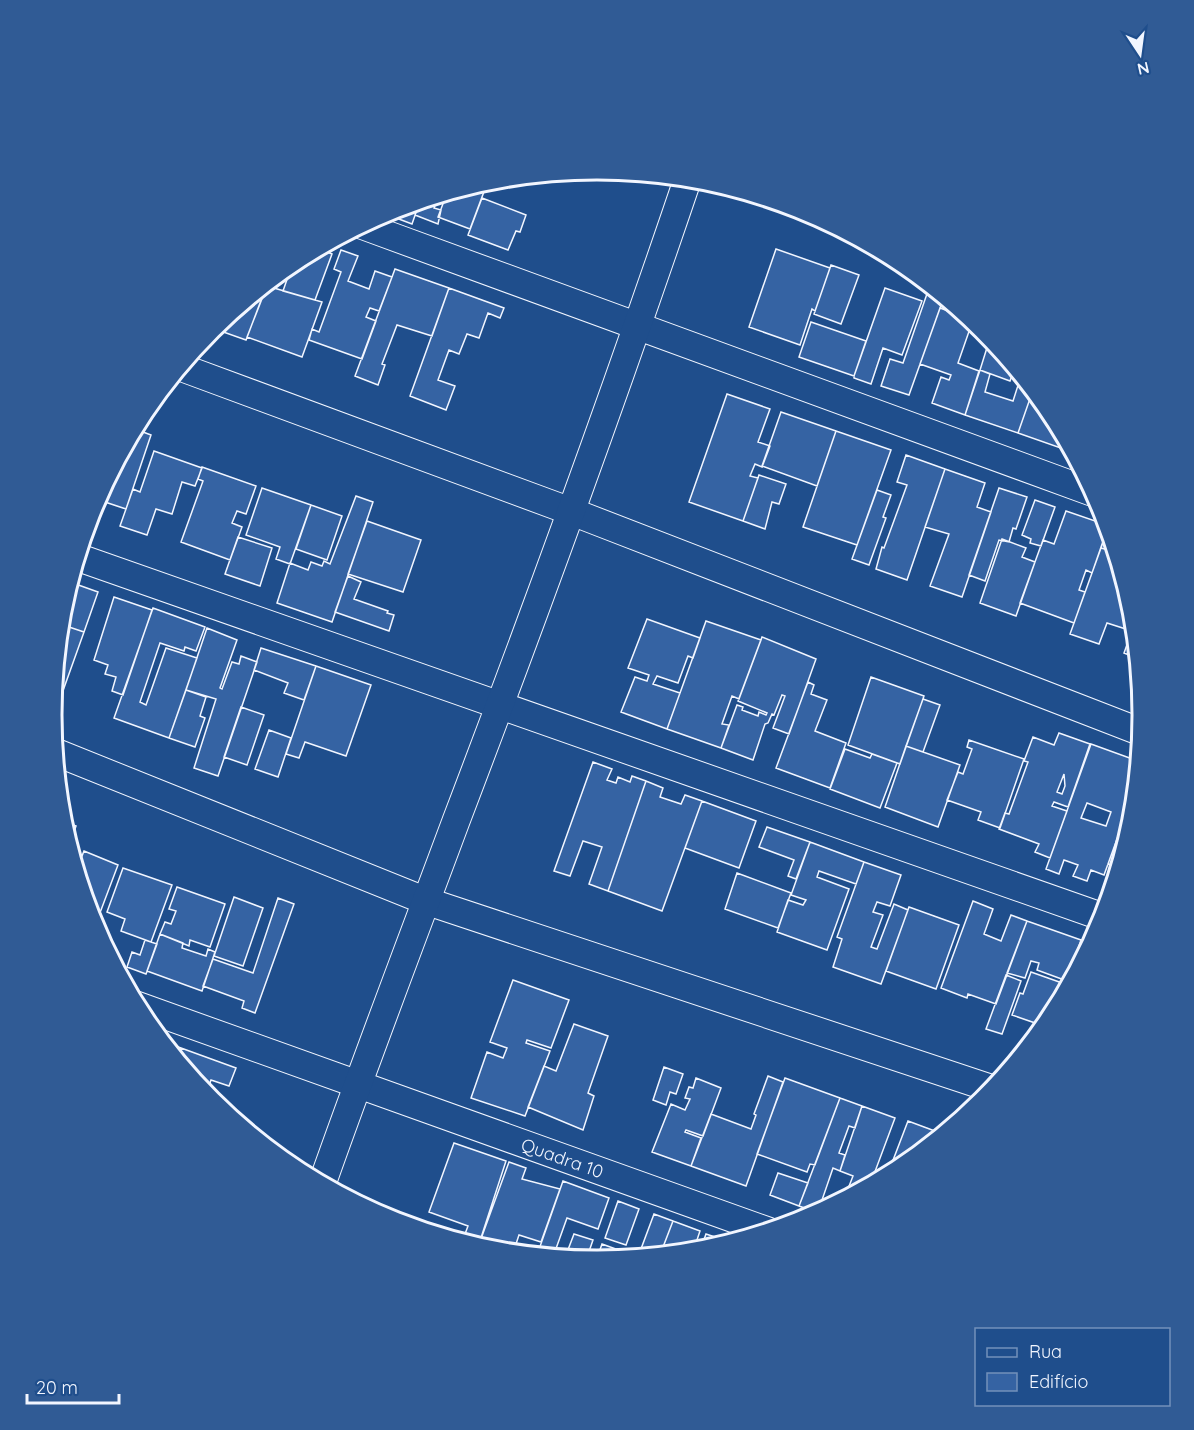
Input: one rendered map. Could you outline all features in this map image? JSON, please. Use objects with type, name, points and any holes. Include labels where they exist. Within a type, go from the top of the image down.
[{"type":"street","points":[[325,1176],[638,326],[685,187]]},
{"type":"street","points":[[372,229],[1082,489]]},
{"type":"street","points":[[188,370],[570,511],[1132,728]]},
{"type":"street","points":[[85,560],[1094,914]]},
{"type":"street","points":[[63,755],[426,901],[984,1086]]},
{"type":"street","name":"Quadra 10","points":[[150,1010],[755,1226]]},
{"type":"building","points":[[484,192],[470,229],[438,217],[443,202]]},
{"type":"building","points":[[482,198],[526,215],[520,232],[516,231],[508,250],[468,235]]},
{"type":"building","points":[[435,205],[434,208],[441,210],[438,224],[415,215],[416,211]]},
{"type":"building","points":[[416,211],[412,224],[397,218]]},
{"type":"building","points":[[776,249],[830,268],[815,311],[812,309],[800,345],[749,327]]},
{"type":"building","points":[[341,250],[358,256],[348,281],[369,289],[375,271],[392,277],[379,311],[370,308],[366,317],[376,321],[362,359],[309,340],[312,329],[319,332],[341,272],[334,269]]},
{"type":"building","points":[[327,252],[332,254],[315,300],[283,291],[287,278]]},
{"type":"building","points":[[831,265],[859,275],[841,324],[814,314]]},
{"type":"building","points":[[395,269],[449,288],[432,336],[397,325],[382,364],[385,365],[378,385],[355,376]]},
{"type":"building","points":[[274,288],[322,302],[302,357],[247,337],[263,297]]},
{"type":"building","points":[[449,288],[504,308],[500,318],[488,313],[479,338],[467,334],[459,354],[449,350],[438,380],[455,386],[446,410],[410,396]]},
{"type":"building","points":[[885,288],[922,301],[902,355],[883,348],[871,384],[854,378],[854,376]]},
{"type":"building","points":[[927,293],[941,305],[909,395],[881,386],[890,359],[903,363]]},
{"type":"building","points":[[262,297],[246,340],[223,332]]},
{"type":"building","points":[[940,308],[949,311],[970,330],[958,363],[979,371],[965,415],[932,403],[941,377],[949,380],[951,375],[920,364]]},
{"type":"building","points":[[811,322],[866,341],[854,376],[799,357]]},
{"type":"building","points":[[987,348],[1012,376],[1010,381],[980,370]]},
{"type":"building","points":[[980,370],[990,374],[985,392],[1013,401],[1018,384],[1030,400],[1018,433],[965,415]]},
{"type":"building","points":[[727,394],[770,409],[758,442],[770,446],[762,467],[755,464],[750,476],[758,478],[743,521],[689,502]]},
{"type":"building","points":[[1030,400],[1062,448],[1018,433]]},
{"type":"building","points":[[781,412],[836,431],[817,486],[762,466]]},
{"type":"building","points":[[836,431],[891,450],[857,545],[803,527]]},
{"type":"building","points":[[143,432],[151,435],[126,509],[106,502]]},
{"type":"building","points":[[154,451],[202,468],[195,486],[182,482],[172,514],[156,509],[147,535],[120,526],[133,489],[140,492]]},
{"type":"building","points":[[906,455],[945,469],[907,580],[876,569],[882,547],[884,548],[907,485],[897,482]]},
{"type":"building","points":[[202,467],[256,486],[246,514],[237,511],[232,523],[242,527],[230,560],[181,542],[203,481],[198,479]]},
{"type":"building","points":[[945,469],[985,483],[977,507],[991,512],[962,597],[930,586],[949,534],[925,527]]},
{"type":"building","points":[[759,475],[786,484],[779,504],[772,502],[765,529],[743,521]]},
{"type":"building","points":[[262,488],[311,505],[290,564],[276,559],[280,547],[246,535]]},
{"type":"building","points":[[999,488],[1027,497],[1009,542],[999,540],[985,581],[969,575]]},
{"type":"building","points":[[877,490],[891,495],[883,517],[886,518],[869,565],[852,559]]},
{"type":"building","points":[[356,496],[373,502],[332,622],[277,603],[290,563],[308,570],[311,562],[322,566],[324,561],[330,564]]},
{"type":"building","points":[[1035,500],[1055,507],[1041,546],[1030,543],[1031,539],[1022,535]]},
{"type":"building","points":[[311,505],[342,516],[327,560],[296,549]]},
{"type":"building","points":[[1066,511],[1096,521],[1103,541],[1092,573],[1086,570],[1079,590],[1085,592],[1074,623],[1020,603],[1043,540],[1054,544]]},
{"type":"building","points":[[367,521],[421,540],[403,592],[348,574]]},
{"type":"building","points":[[238,537],[272,548],[260,586],[225,574]]},
{"type":"building","points":[[1002,539],[1026,548],[1022,557],[1035,562],[1016,616],[980,603]]},
{"type":"building","points":[[1101,548],[1106,549],[1125,629],[1107,623],[1099,644],[1070,634]]},
{"type":"building","points":[[348,576],[361,582],[354,599],[394,615],[389,631],[335,612]]},
{"type":"building","points":[[78,585],[98,592],[84,632],[69,627]]},
{"type":"building","points":[[114,597],[152,610],[123,695],[112,691],[116,677],[105,674],[108,665],[94,660]]},
{"type":"building","points":[[153,608],[205,627],[196,651],[185,647],[184,651],[160,643],[140,702],[146,705],[166,648],[197,658],[169,738],[114,718]]},
{"type":"building","points":[[647,619],[700,638],[693,658],[688,656],[678,683],[657,676],[653,684],[680,693],[667,729],[621,712],[635,677],[647,681],[649,675],[628,668]]},
{"type":"building","points":[[706,621],[761,640],[739,699],[732,696],[722,724],[729,725],[721,748],[667,729]]},
{"type":"building","points":[[69,627],[84,632],[63,692]]},
{"type":"building","points":[[207,628],[237,640],[220,688],[222,689],[232,662],[239,664],[241,656],[257,662],[218,776],[194,768],[216,699],[186,690]]},
{"type":"building","points":[[762,637],[816,659],[789,734],[773,728],[785,696],[782,695],[774,715],[772,714],[768,723],[765,724],[753,760],[721,748],[737,705],[743,707],[742,710],[758,716],[759,712],[766,715],[767,713],[738,701]]},
{"type":"building","points":[[1128,643],[1129,655],[1124,653]]},
{"type":"building","points":[[261,648],[316,666],[304,700],[284,693],[288,683],[254,670]]},
{"type":"building","points":[[316,666],[371,685],[346,756],[305,742],[299,758],[286,754]]},
{"type":"building","points":[[871,677],[924,696],[900,764],[848,745]]},
{"type":"building","points":[[808,682],[814,685],[811,694],[827,700],[815,731],[846,743],[830,788],[776,768]]},
{"type":"building","points":[[186,690],[206,697],[200,716],[205,718],[195,747],[169,738]]},
{"type":"building","points":[[923,699],[940,705],[923,752],[906,746]]},
{"type":"building","points":[[241,707],[264,715],[247,765],[224,757]]},
{"type":"building","points":[[269,730],[291,738],[278,777],[255,769]]},
{"type":"building","points":[[1059,733],[1090,744],[1068,807],[1054,802],[1052,806],[1067,811],[1050,858],[1035,852],[1039,844],[999,829],[1005,813],[1009,814],[1028,762],[1024,761],[1033,737],[1054,745]],"holes":[[[1064,774],[1065,786],[1062,794],[1057,792]]]},
{"type":"building","points":[[969,740],[1024,759],[1000,828],[978,820],[981,812],[947,800],[958,772],[963,774],[972,749],[967,747]]},
{"type":"building","points":[[1091,744],[1130,758],[1122,819],[1104,875],[1091,870],[1087,881],[1073,876],[1078,865],[1064,860],[1059,874],[1046,869]],"holes":[[[1087,803],[1111,812],[1106,826],[1081,818]]]},
{"type":"building","points":[[906,746],[960,765],[938,827],[885,807]]},
{"type":"building","points":[[845,749],[870,758],[872,754],[897,763],[880,808],[830,789]]},
{"type":"building","points":[[593,762],[612,769],[607,780],[616,783],[618,777],[630,782],[632,776],[646,781],[608,891],[589,884],[602,847],[583,841],[570,876],[554,871]]},
{"type":"building","points":[[646,781],[663,788],[660,797],[681,804],[685,795],[702,801],[662,911],[608,891]]},
{"type":"building","points":[[702,801],[756,821],[739,868],[685,848]]},
{"type":"building","points":[[767,827],[810,842],[796,879],[788,876],[794,860],[759,847]]},
{"type":"building","points":[[1118,836],[1111,865],[1108,864]]},
{"type":"building","points":[[810,842],[864,862],[856,884],[819,871],[817,877],[849,889],[827,950],[777,932],[788,900],[803,905],[806,900],[791,895]]},
{"type":"building","points":[[84,851],[118,865],[100,914],[90,887],[81,858]]},
{"type":"building","points":[[864,862],[901,875],[890,906],[877,902],[873,912],[883,915],[871,947],[877,949],[894,904],[908,910],[881,984],[833,967],[842,939],[837,937]]},
{"type":"building","points":[[123,868],[172,885],[151,942],[121,931],[125,919],[107,912]]},
{"type":"building","points":[[737,873],[791,893],[778,928],[725,909]]},
{"type":"building","points":[[177,887],[225,904],[210,947],[190,940],[189,946],[160,934],[165,922],[171,924],[176,911],[169,909]]},
{"type":"building","points":[[234,897],[263,908],[243,966],[214,956]]},
{"type":"building","points":[[278,898],[294,904],[255,1013],[242,1008],[244,1001],[203,986],[213,959],[253,973]]},
{"type":"building","points":[[973,901],[993,909],[984,934],[1001,941],[1011,915],[1027,921],[996,1004],[968,994],[967,998],[941,988]]},
{"type":"building","points":[[909,907],[959,925],[936,989],[886,971]]},
{"type":"building","points":[[1027,921],[1081,940],[1063,979],[1037,970],[1039,963],[1031,961],[1025,978],[1007,973]]},
{"type":"building","points":[[160,934],[183,943],[182,948],[206,956],[208,949],[215,952],[202,991],[147,971]]},
{"type":"building","points":[[145,940],[157,944],[146,974],[127,967],[132,952],[140,955]]},
{"type":"building","points":[[1031,972],[1061,983],[1035,1023],[1012,1015],[1020,993],[1023,994]]},
{"type":"building","points":[[1006,975],[1021,981],[1002,1034],[986,1029]]},
{"type":"building","points":[[513,980],[569,1000],[551,1048],[527,1040],[526,1043],[550,1051],[525,1116],[471,1098],[487,1052],[503,1058],[507,1048],[490,1042]]},
{"type":"building","points":[[574,1024],[608,1036],[588,1093],[594,1096],[583,1130],[528,1107],[544,1066],[556,1071]]},
{"type":"building","points":[[181,1048],[236,1068],[229,1086],[211,1080],[209,1085],[180,1051]]},
{"type":"building","points":[[664,1067],[683,1074],[676,1094],[670,1092],[666,1105],[653,1100]]},
{"type":"building","points":[[768,1076],[783,1082],[746,1186],[691,1166],[711,1114],[751,1129]]},
{"type":"building","points":[[696,1078],[721,1088],[703,1136],[686,1130],[685,1132],[701,1138],[691,1166],[652,1152],[671,1104],[685,1110],[690,1099],[685,1098],[689,1087],[693,1088]]},
{"type":"building","points":[[785,1078],[840,1098],[815,1165],[810,1164],[807,1172],[757,1154]]},
{"type":"building","points":[[840,1098],[862,1106],[855,1128],[849,1126],[839,1153],[845,1155],[840,1171],[833,1168],[823,1200],[805,1208],[799,1206]]},
{"type":"building","points":[[862,1106],[895,1118],[874,1173],[848,1188],[853,1176],[840,1171]]},
{"type":"building","points":[[908,1121],[934,1131],[923,1140],[893,1162]]},
{"type":"building","points":[[454,1143],[506,1161],[481,1237],[465,1234],[468,1226],[429,1212]]},
{"type":"building","points":[[509,1162],[526,1168],[522,1179],[560,1189],[541,1242],[519,1235],[516,1244],[482,1237]]},
{"type":"building","points":[[778,1173],[808,1183],[799,1206],[770,1195]]},
{"type":"building","points":[[563,1181],[609,1198],[598,1229],[567,1218],[556,1248],[540,1247]]},
{"type":"building","points":[[618,1201],[639,1209],[626,1245],[605,1238]]},
{"type":"building","points":[[654,1214],[673,1221],[663,1246],[641,1248]]},
{"type":"building","points":[[673,1221],[700,1231],[697,1241],[663,1246]]},
{"type":"building","points":[[574,1234],[593,1240],[590,1250],[568,1249]]},
{"type":"building","points":[[706,1234],[715,1237],[704,1239]]},
{"type":"building","points":[[602,1244],[617,1249],[600,1250]]}]
